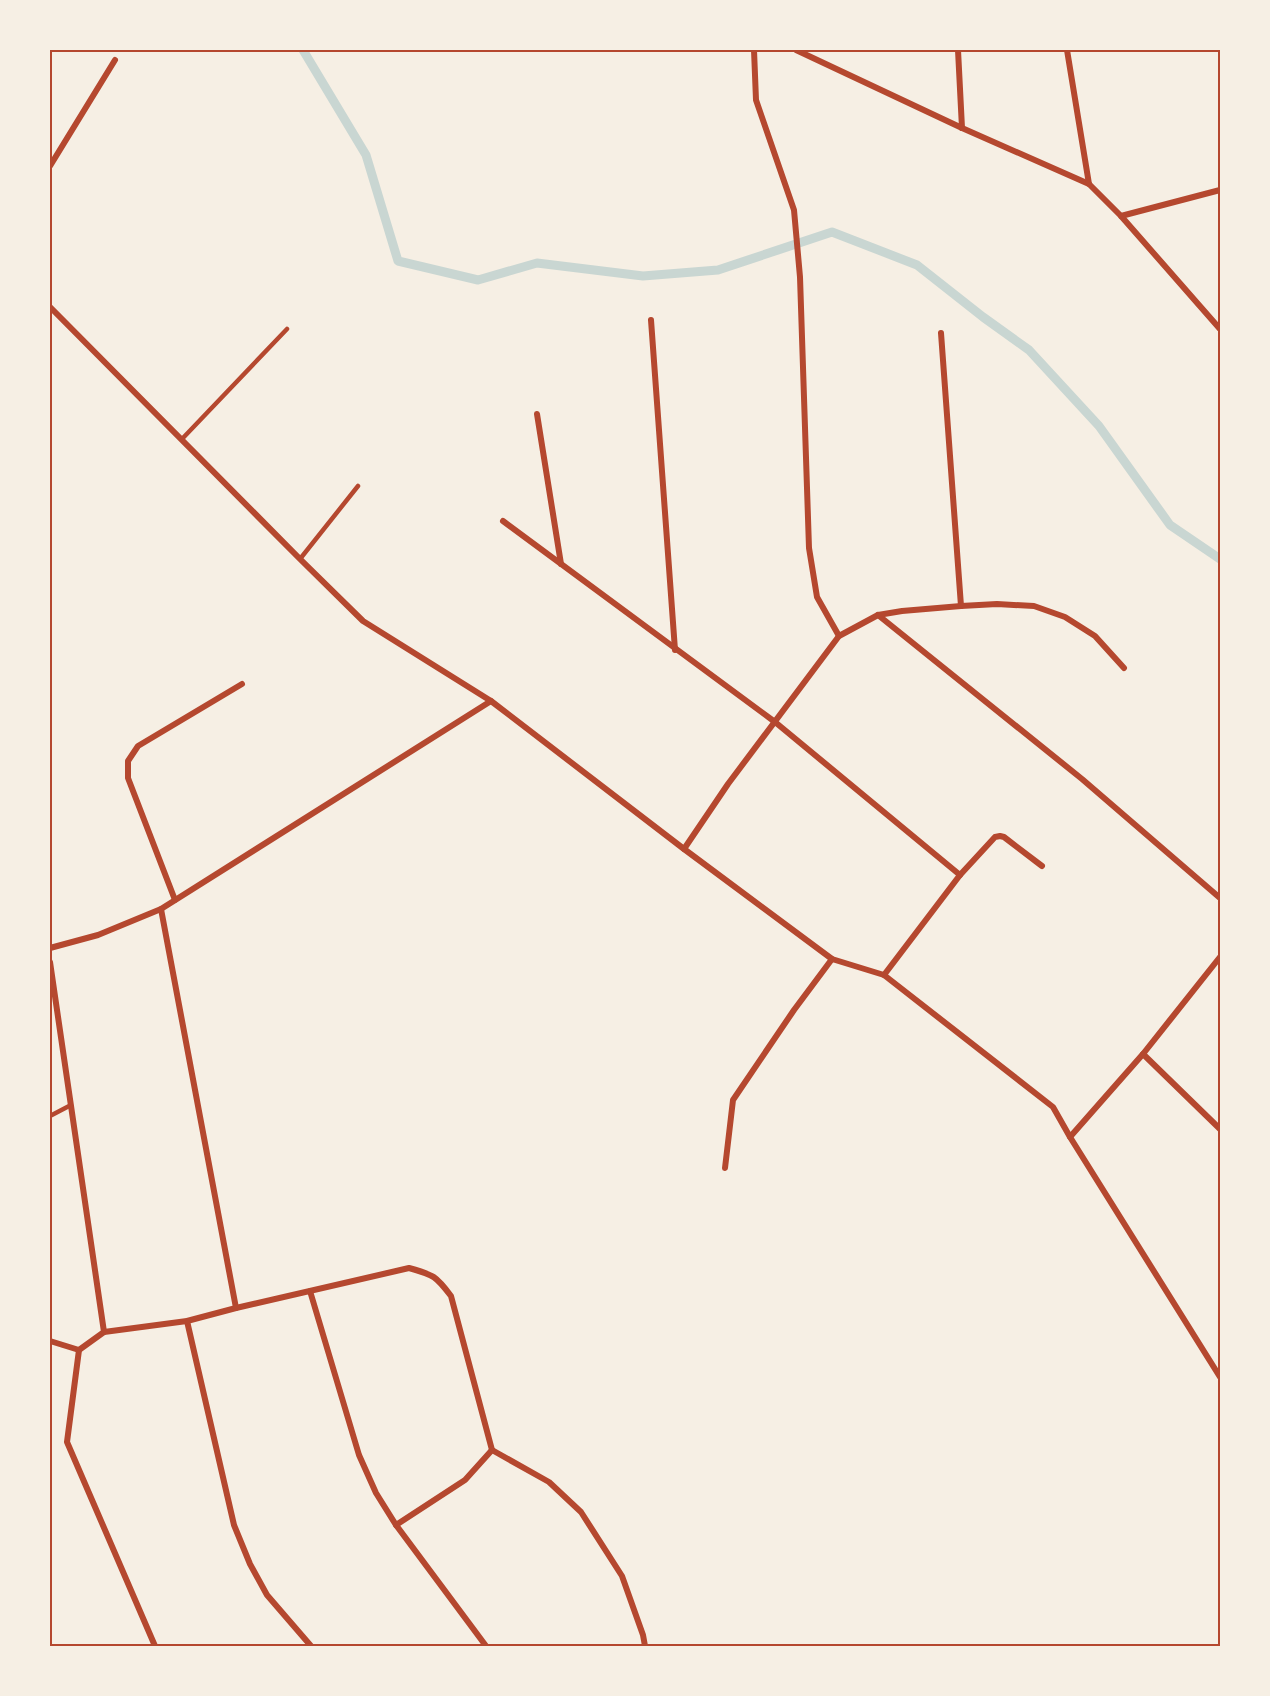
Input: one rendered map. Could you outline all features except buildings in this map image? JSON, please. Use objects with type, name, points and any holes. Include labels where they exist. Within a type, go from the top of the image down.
[{"type":"street","points":[[754,50],[756,100],[794,210],[800,277],[809,548],[812,576],[817,597],[839,636]]},
{"type":"street","points":[[796,50],[962,128],[1089,184],[1121,216],[1221,329]]},
{"type":"street","points":[[958,50],[962,128]]},
{"type":"street","points":[[1067,50],[1089,184]]},
{"type":"street","points":[[50,166],[115,60]]},
{"type":"street","points":[[1121,216],[1221,190]]},
{"type":"street","points":[[50,307],[363,621],[491,701],[832,959],[884,975],[1053,1107],[1221,1377]]},
{"type":"street","points":[[651,320],[675,650]]},
{"type":"street","points":[[941,333],[961,606]]},
{"type":"street","points":[[537,414],[561,564]]},
{"type":"street","points":[[503,521],[775,722],[960,875]]},
{"type":"street","points":[[684,849],[728,783],[839,636],[878,615],[961,606],[998,604],[1034,606],[1065,617],[1095,636],[1124,668]]},
{"type":"street","points":[[878,615],[1082,779],[1221,898]]},
{"type":"street","points":[[175,900],[128,778],[128,761],[138,746],[242,684]]},
{"type":"street","points":[[50,948],[98,935],[161,909],[491,701]]},
{"type":"street","points":[[884,975],[960,875],[995,837],[1004,837],[1042,866]]},
{"type":"street","points":[[161,909],[236,1308]]},
{"type":"street","points":[[1070,1137],[1143,1054],[1221,957]]},
{"type":"street","points":[[725,1168],[733,1100],[832,959]]},
{"type":"street","points":[[50,962],[104,1332]]},
{"type":"street","points":[[1143,1054],[1221,1129]]},
{"type":"street","points":[[155,1647],[67,1442],[80,1350],[104,1332],[187,1321],[409,1268],[427,1273],[439,1280],[451,1296],[492,1450],[549,1482],[581,1512],[622,1576],[645,1647]]},
{"type":"street","points":[[310,1292],[359,1455],[376,1493],[396,1525],[486,1647]]},
{"type":"street","points":[[187,1321],[234,1525],[250,1564],[267,1595],[311,1647]]},
{"type":"street","points":[[50,1341],[80,1350]]},
{"type":"street","points":[[396,1525],[465,1480],[492,1450]]},
{"type":"lane","points":[[182,439],[287,329]]},
{"type":"lane","points":[[300,559],[358,486]]},
{"type":"lane","points":[[50,1116],[71,1105]]},
{"type":"waterway","points":[[303,50],[366,155],[398,261],[478,280],[537,263],[643,276],[718,270],[832,232],[917,265],[1029,350],[1099,426],[1170,525],[1220,559]]}]
